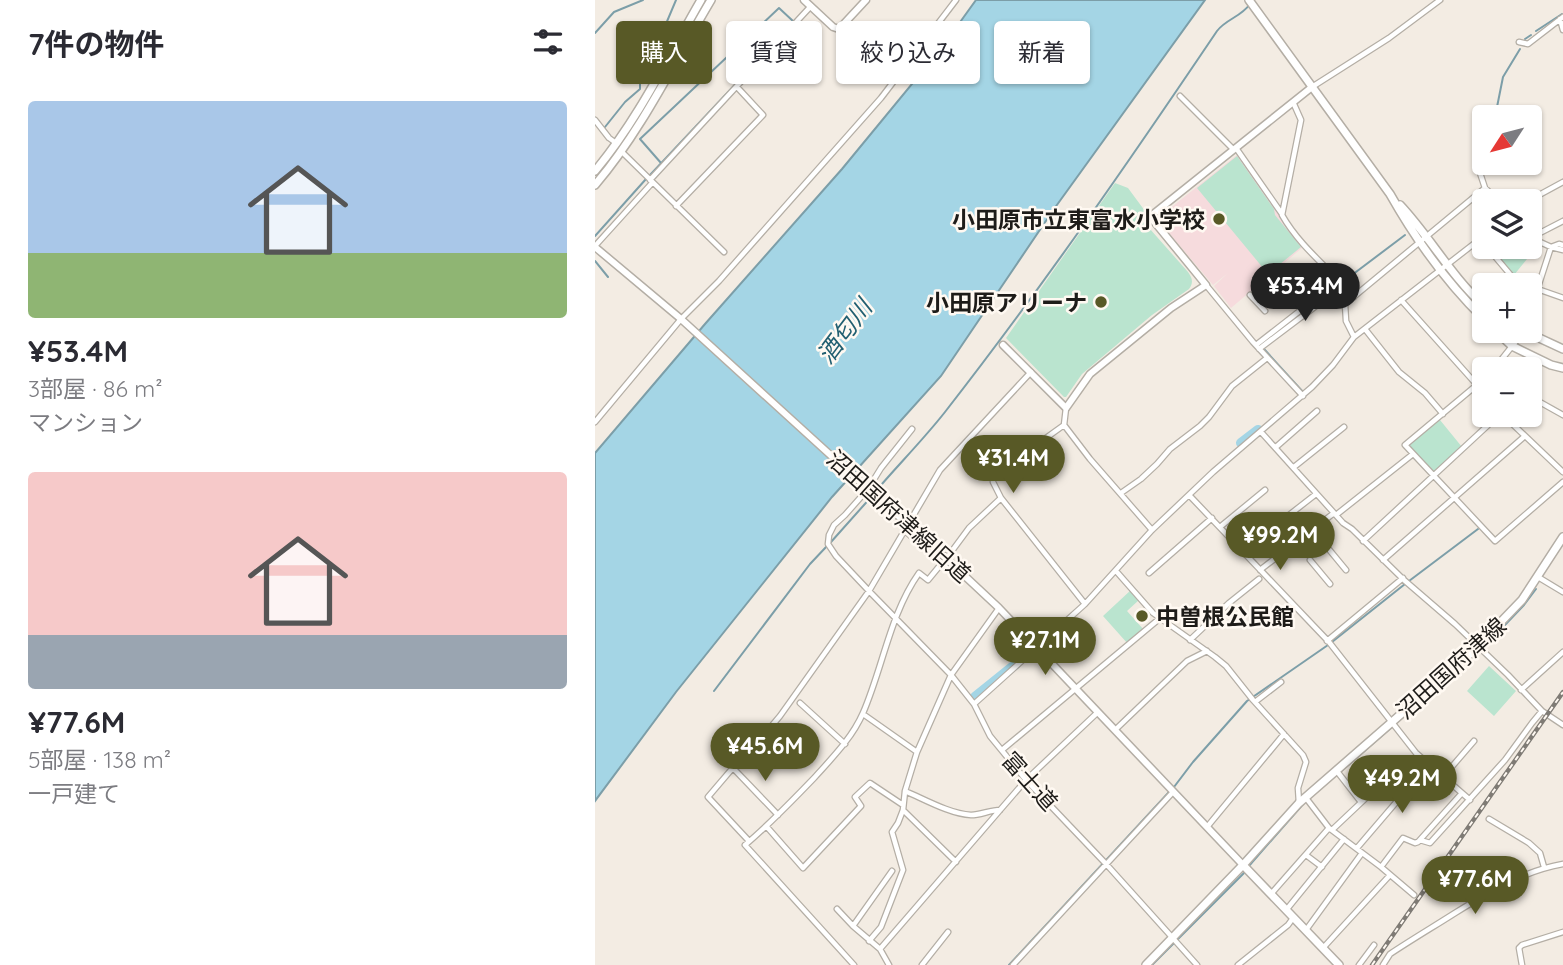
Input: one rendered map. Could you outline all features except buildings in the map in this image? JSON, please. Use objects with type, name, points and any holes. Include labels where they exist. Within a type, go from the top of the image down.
[{"type":"main road","points":[[595,171],[639,108],[701,0]]},
{"type":"main road","points":[[595,185],[646,112],[711,0]]},
{"type":"main road","points":[[1249,0],[1390,194],[1411,217],[1439,271],[1472,307]]},
{"type":"main road","points":[[1390,194],[1406,229],[1423,240],[1472,295]]},
{"type":"main road","points":[[1542,339],[1563,349]]},
{"type":"main road","points":[[1509,343],[1551,365],[1563,368]]},
{"type":"main road","name":"沼田国府津線","points":[[1146,965],[1176,940],[1302,800],[1478,647],[1517,607],[1562,539]]},
{"type":"main road","points":[[1243,865],[1339,965]]},
{"type":"street","points":[[804,0],[833,27],[839,29],[866,0]]},
{"type":"street","points":[[595,422],[681,319],[719,281],[881,98],[956,0]]},
{"type":"street","points":[[1303,396],[1291,379],[1267,358],[1151,215],[1293,101],[1389,38],[1440,0]]},
{"type":"street","points":[[595,246],[811,6]]},
{"type":"street","points":[[1520,42],[1528,44],[1561,18],[1563,30]]},
{"type":"street","points":[[676,206],[762,114],[737,88]]},
{"type":"street","points":[[1180,96],[1234,148],[1306,247],[1354,297]]},
{"type":"street","points":[[1282,215],[1301,120],[1293,101]]},
{"type":"street","points":[[595,120],[616,143]]},
{"type":"street","points":[[621,151],[724,253]]},
{"type":"street","points":[[1354,337],[1346,321],[1345,304],[1485,188],[1481,175]]},
{"type":"street","points":[[1542,193],[1563,182]]},
{"type":"street","points":[[1542,232],[1563,221]]},
{"type":"street","points":[[1542,243],[1551,247],[1563,247]]},
{"type":"street","name":"沼田国府津線旧道","points":[[595,246],[690,327],[944,561],[965,575],[1243,865]]},
{"type":"street","points":[[1542,277],[1551,247]]},
{"type":"street","points":[[974,704],[1085,604],[1152,530],[1189,494],[1303,396],[1333,365],[1354,337],[1446,265],[1472,249]]},
{"type":"street","points":[[1498,259],[1509,273]]},
{"type":"street","points":[[1270,278],[1285,295]]},
{"type":"street","points":[[1259,347],[1338,281]]},
{"type":"street","points":[[1152,530],[1064,425],[1066,408],[1090,373],[1206,285]]},
{"type":"street","points":[[1542,291],[1563,298]]},
{"type":"street","points":[[1250,295],[1265,311]]},
{"type":"street","points":[[1401,300],[1472,379]]},
{"type":"street","points":[[1259,347],[1315,306]]},
{"type":"street","points":[[1365,328],[1399,372],[1425,393],[1443,414]]},
{"type":"street","points":[[1503,357],[1514,343]]},
{"type":"street","points":[[1003,345],[1066,408]]},
{"type":"street","points":[[1121,493],[1199,426],[1231,386],[1267,358]]},
{"type":"street","points":[[749,841],[708,797],[759,736],[764,735],[780,716],[869,592],[940,470],[1031,372]]},
{"type":"street","points":[[1472,389],[1405,444],[1496,541],[1563,482]]},
{"type":"street","points":[[1542,403],[1563,415]]},
{"type":"street","points":[[1276,447],[1317,411]]},
{"type":"street","points":[[1064,425],[993,476],[993,482],[1001,498],[1085,604]]},
{"type":"street","points":[[1294,467],[1344,427]]},
{"type":"street","points":[[1363,541],[1488,427]]},
{"type":"street","points":[[1515,427],[1562,469]]},
{"type":"street","points":[[869,490],[881,468],[912,429]]},
{"type":"street","points":[[1261,432],[1335,514],[1455,624],[1542,711],[1563,725]]},
{"type":"street","points":[[1383,560],[1525,436]]},
{"type":"street","points":[[1260,570],[1413,454]]},
{"type":"street","name":"富士道","points":[[869,490],[834,525],[827,540],[836,556],[951,676],[974,704],[990,736],[1026,780],[1197,965]]},
{"type":"street","points":[[1220,527],[1265,490]]},
{"type":"street","points":[[1189,494],[1329,643],[1416,753],[1470,800]]},
{"type":"street","points":[[1243,551],[1316,494]]},
{"type":"street","points":[[854,965],[745,845],[767,827],[845,744],[863,714],[888,637],[919,572],[928,580],[969,528],[1001,498]]},
{"type":"street","points":[[1149,573],[1212,518]]},
{"type":"street","points":[[904,530],[944,561]]},
{"type":"street","points":[[1327,547],[1346,570]]},
{"type":"street","points":[[1310,560],[1330,584]]},
{"type":"street","points":[[1116,571],[1159,619],[1226,666],[1303,755],[1306,762],[1298,788],[1302,800],[1330,829],[1390,874],[1413,895]]},
{"type":"street","points":[[1538,577],[1563,593]]},
{"type":"street","points":[[1190,640],[1259,579]]},
{"type":"street","points":[[1329,643],[1405,581]]},
{"type":"street","points":[[870,941],[881,927],[903,870],[892,832],[903,808],[905,791],[917,752],[951,676],[999,608]]},
{"type":"street","points":[[1002,750],[1159,619]]},
{"type":"street","points":[[1115,730],[1187,661],[1207,651]]},
{"type":"street","points":[[1521,690],[1563,652]]},
{"type":"street","points":[[1253,699],[1282,682]]},
{"type":"street","points":[[800,703],[845,744]]},
{"type":"street","points":[[1420,840],[1430,843],[1505,760],[1542,711]]},
{"type":"street","points":[[880,949],[1026,780],[1098,712]]},
{"type":"street","points":[[863,714],[917,752]]},
{"type":"street","points":[[1207,827],[1284,734]]},
{"type":"street","points":[[1443,777],[1474,741]]},
{"type":"street","points":[[1357,848],[1428,765]]},
{"type":"street","points":[[733,767],[778,815]]},
{"type":"street","points":[[1336,770],[1361,802]]},
{"type":"street","points":[[767,827],[803,868],[861,806],[855,797],[870,783],[903,808],[956,862]]},
{"type":"street","points":[[1013,965],[1172,789]]},
{"type":"street","points":[[905,791],[948,809],[972,815],[1001,810]]},
{"type":"street","points":[[1381,867],[1403,838],[1415,843],[1420,840],[1462,793]]},
{"type":"street","points":[[1271,894],[1330,829],[1368,796]]},
{"type":"street","points":[[1489,819],[1540,852],[1544,867]]},
{"type":"street","points":[[1286,910],[1344,839]]},
{"type":"street","points":[[1306,930],[1362,853]]},
{"type":"street","points":[[1305,855],[1322,867]]},
{"type":"street","points":[[1383,965],[1390,954],[1483,896],[1527,873],[1563,864]]},
{"type":"street","points":[[853,926],[892,871]]},
{"type":"street","points":[[1323,948],[1390,874]]},
{"type":"street","points":[[837,909],[880,949],[889,965]]},
{"type":"street","points":[[1238,965],[1288,925],[1294,917]]},
{"type":"street","points":[[922,965],[948,932]]},
{"type":"street","points":[[1522,965],[1519,948],[1522,945],[1563,932]]},
{"type":"street","points":[[1359,965],[1374,945]]},
{"type":"shaded area","name":"小田原市立東富水小学校","points":[[1238,154],[1285,226],[1303,247],[1231,308],[1214,286],[1228,273],[1213,285],[1158,218]]},
{"type":"green space","points":[[1237,156],[1274,209],[1275,215],[1301,247],[1268,274],[1197,188]]},
{"type":"green space","name":"小田原アリーナ","points":[[1115,183],[1128,188],[1145,211],[1142,220],[1188,272],[1192,284],[1082,374],[1064,397],[1006,338]]},
{"type":"green space","points":[[1500,259],[1527,259],[1516,273],[1512,273]]},
{"type":"green space","points":[[1440,420],[1462,447],[1433,473],[1408,445]]},
{"type":"green space","points":[[1131,590],[1139,600],[1127,611],[1144,630],[1128,644],[1103,616]]},
{"type":"green space","points":[[1489,666],[1516,691],[1494,716],[1467,691]]},
{"type":"water","name":"酒匂川","points":[[976,0],[1205,0],[1054,209],[941,376],[832,497],[676,692],[595,801],[595,453],[842,169],[912,84],[980,84],[980,21],[961,21]]},
{"type":"waterway","points":[[595,33],[614,12],[643,0]]},
{"type":"waterway","points":[[605,127],[625,102],[640,89],[640,76],[652,57],[676,0]]},
{"type":"waterway","points":[[875,492],[937,422],[1016,319],[1217,31],[1250,4]]},
{"type":"waterway","points":[[765,21],[779,8],[793,21]]},
{"type":"waterway","points":[[1536,31],[1562,14]]},
{"type":"waterway","points":[[1525,39],[1531,35]]},
{"type":"waterway","points":[[1497,105],[1503,77],[1520,49]]},
{"type":"waterway","points":[[661,163],[640,139],[726,58]]},
{"type":"waterway","points":[[650,175],[736,84]]},
{"type":"waterway","points":[[595,236],[646,179]]},
{"type":"waterway","points":[[1344,281],[1405,235]]},
{"type":"waterway","points":[[595,261],[608,277]]},
{"type":"waterway","points":[[1261,345],[1339,285]]},
{"type":"waterway","points":[[1264,349],[1303,392]]},
{"type":"waterway","points":[[1241,443],[1258,430]]},
{"type":"waterway","points":[[831,542],[872,496]]},
{"type":"waterway","points":[[1409,581],[1478,529]]},
{"type":"waterway","points":[[714,691],[810,564],[827,546]]},
{"type":"waterway","points":[[1332,642],[1405,584]]},
{"type":"waterway","points":[[1483,648],[1536,589]]},
{"type":"waterway","points":[[1174,787],[1247,701],[1328,645]]},
{"type":"waterway","points":[[1396,723],[1479,651]]},
{"type":"waterway","points":[[975,697],[1016,664]]},
{"type":"waterway","points":[[1340,772],[1392,727]]},
{"type":"waterway","points":[[1009,965],[1170,791]]},
{"type":"waterway","points":[[1248,867],[1304,803]]},
{"type":"waterway","points":[[1152,965],[1245,872]]},
{"type":"railway","points":[[1372,965],[1563,692]]},
{"type":"place","name":"小田原市立東富水小学校","points":[[1219,219]]},
{"type":"place","name":"小田原アリーナ","points":[[1101,302]]},
{"type":"place","name":"中曽根公民館","points":[[1142,616]]}]
